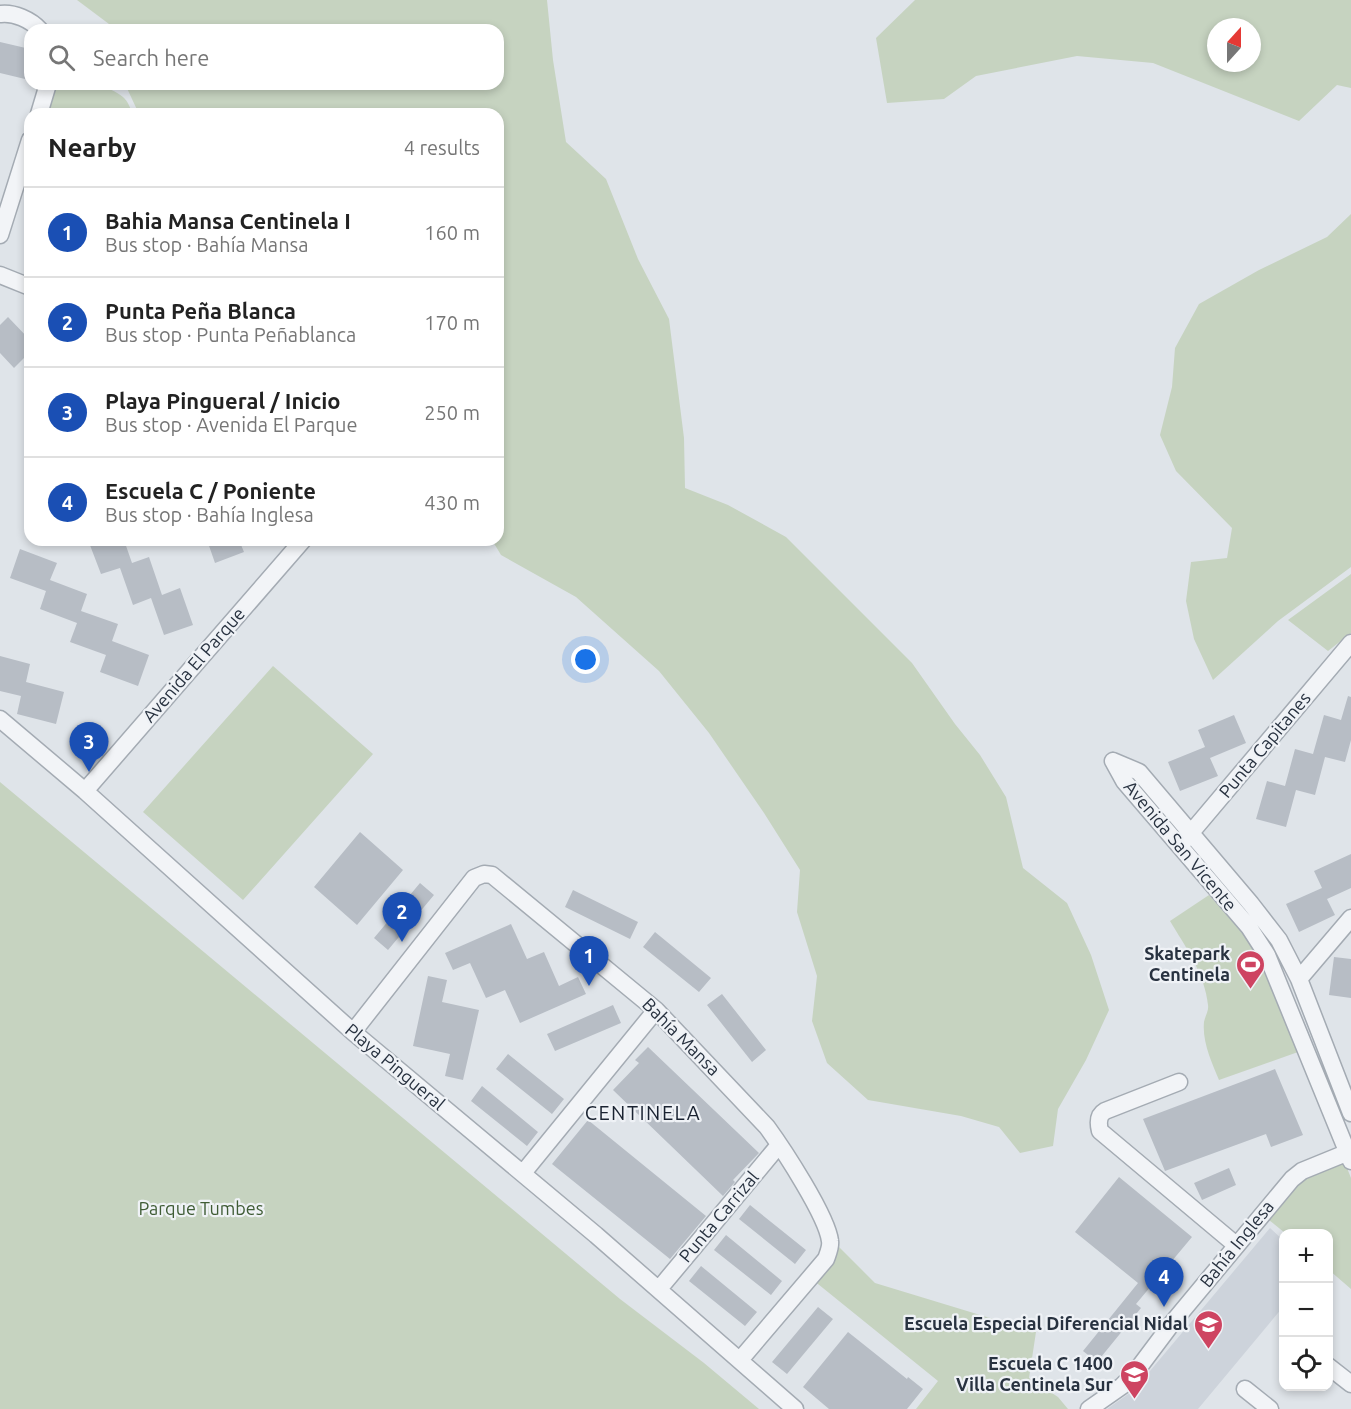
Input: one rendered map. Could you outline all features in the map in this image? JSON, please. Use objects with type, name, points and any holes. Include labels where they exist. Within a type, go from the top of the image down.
[{"type":"street","points":[[0,14],[6,13],[35,24]]},
{"type":"street","points":[[41,108],[46,90]]},
{"type":"street","points":[[0,235],[24,159]]},
{"type":"street","points":[[0,275],[24,285]]},
{"type":"street","name":"Avenida El Parque","points":[[85,791],[297,546]]},
{"type":"street","name":"Punta Capitanes","points":[[1185,840],[1351,643]]},
{"type":"street","name":"Playa Pingueral","points":[[0,719],[260,946],[353,1032],[523,1173],[795,1409]]},
{"type":"street","name":"Avenida San Vicente","points":[[1350,1155],[1268,955],[1185,840],[1139,772],[1113,762],[1124,781],[1185,840],[1251,904],[1279,940],[1299,979],[1351,1113]]},
{"type":"street","name":"Bahía Mansa","points":[[353,1032],[474,878],[484,874],[492,875],[656,1010],[751,1110],[779,1144],[813,1202],[831,1243],[826,1259],[740,1360]]},
{"type":"street","points":[[1299,979],[1351,918]]},
{"type":"street","points":[[523,1173],[656,1010]]},
{"type":"street","points":[[1179,1082],[1100,1114],[1100,1131],[1236,1245]]},
{"type":"street","name":"Punta Carrizal","points":[[659,1289],[779,1144]]},
{"type":"street","name":"Bahía Inglesa","points":[[1089,1409],[1122,1386],[1134,1374],[1236,1245],[1292,1179],[1302,1171],[1350,1155]]},
{"type":"street","points":[[1333,1369],[1351,1384]]},
{"type":"street","points":[[1245,1389],[1269,1409]]},
{"type":"shaded area","name":"Escuela Especial Diferencial Nidal","points":[[1270,1228],[1279,1236],[1279,1312],[1198,1409],[1107,1409],[1134,1390]]},
{"type":"green space","points":[[77,0],[547,0],[553,60],[566,142],[606,179],[638,259],[669,319],[684,438],[685,488],[728,505],[786,537],[912,663],[980,755],[1006,797],[1023,868],[1067,903],[1091,955],[1109,1010],[1086,1060],[1058,1109],[1053,1146],[1020,1153],[999,1127],[961,1116],[868,1100],[827,1063],[812,1021],[817,976],[797,912],[800,870],[764,813],[709,733],[659,671],[576,597],[501,555],[496,546],[504,546],[504,108],[136,108],[128,90],[504,90],[504,24],[109,24]]},
{"type":"green space","points":[[915,0],[1351,0],[1351,88],[1337,85],[1299,121],[1153,63],[1077,56],[976,76],[944,99],[887,103],[876,38]]},
{"type":"green space","points":[[54,90],[111,90],[125,99],[130,108],[49,108]]},
{"type":"green space","points":[[1351,214],[1351,567],[1278,621],[1213,680],[1194,639],[1186,601],[1191,562],[1227,558],[1232,528],[1176,471],[1160,435],[1172,387],[1175,348],[1199,304],[1259,270],[1327,237]]},
{"type":"green space","points":[[1351,574],[1351,633],[1328,651],[1288,620]]},
{"type":"green space","points":[[273,666],[373,754],[243,900],[143,812]]},
{"type":"green space","name":"Parque Tumbes","points":[[0,782],[620,1299],[704,1363],[759,1409],[0,1409]]},
{"type":"green space","points":[[1209,895],[1253,945],[1298,1052],[1219,1080],[1205,1037],[1204,1022],[1208,1007],[1203,982],[1194,961],[1170,921]]},
{"type":"green space","points":[[1343,1158],[1351,1178],[1351,1289],[1333,1273],[1333,1229],[1280,1229],[1264,1216],[1303,1173]]},
{"type":"green space","points":[[839,1247],[875,1283],[1036,1332],[1029,1378],[1058,1397],[1068,1409],[916,1409],[938,1381],[813,1280]]},
{"type":"building","points":[[0,42],[24,48],[24,79],[0,73]]},
{"type":"building","points":[[8,317],[24,334],[24,358],[14,368],[0,353],[0,325]]},
{"type":"building","points":[[90,546],[126,546],[132,563],[149,557],[162,595],[180,588],[193,625],[164,635],[151,598],[133,605],[120,568],[101,574]]},
{"type":"building","points":[[209,546],[242,546],[244,552],[215,563]]},
{"type":"building","points":[[20,549],[57,563],[50,580],[87,594],[81,611],[118,624],[112,641],[149,655],[138,686],[100,672],[106,655],[70,642],[77,623],[40,609],[46,591],[10,578]]},
{"type":"building","points":[[0,656],[30,664],[26,682],[64,692],[56,724],[17,714],[21,696],[0,691]]},
{"type":"building","points":[[1348,696],[1351,697],[1351,740],[1345,762],[1325,757],[1315,795],[1296,790],[1286,827],[1256,819],[1267,781],[1285,786],[1295,749],[1313,754],[1324,715],[1341,720]]},
{"type":"building","points":[[1234,715],[1246,743],[1210,758],[1218,776],[1180,791],[1168,762],[1205,747],[1198,730]]},
{"type":"building","points":[[360,832],[403,870],[357,925],[314,887]]},
{"type":"building","points":[[1351,854],[1351,888],[1327,899],[1335,915],[1299,932],[1286,904],[1322,888],[1314,871]]},
{"type":"building","points":[[420,883],[434,895],[388,950],[374,938]]},
{"type":"building","points":[[573,890],[638,922],[630,939],[565,907]]},
{"type":"building","points":[[511,924],[527,959],[544,952],[559,986],[578,977],[586,994],[520,1023],[505,990],[486,998],[470,963],[453,970],[445,953]]},
{"type":"building","points":[[655,932],[711,978],[699,992],[643,947]]},
{"type":"building","points":[[1334,957],[1351,959],[1351,998],[1329,995]]},
{"type":"building","points":[[428,976],[447,980],[442,1002],[479,1010],[463,1080],[445,1076],[450,1054],[413,1046]]},
{"type":"building","points":[[722,994],[766,1050],[752,1062],[707,1005]]},
{"type":"building","points":[[613,1005],[621,1023],[555,1051],[547,1034]]},
{"type":"building","points":[[648,1047],[759,1153],[733,1180],[735,1182],[723,1196],[613,1090],[639,1063],[635,1060]]},
{"type":"building","points":[[508,1054],[564,1099],[552,1114],[496,1069]]},
{"type":"building","points":[[1275,1069],[1303,1135],[1271,1147],[1266,1134],[1165,1171],[1143,1119]]},
{"type":"building","points":[[482,1086],[538,1132],[527,1146],[471,1101]]},
{"type":"building","points":[[588,1120],[706,1216],[670,1259],[552,1164]]},
{"type":"building","points":[[1229,1168],[1236,1185],[1202,1200],[1194,1183]]},
{"type":"building","points":[[1119,1177],[1192,1237],[1136,1304],[1141,1308],[1097,1362],[1083,1351],[1138,1283],[1075,1232]]},
{"type":"building","points":[[750,1205],[806,1250],[795,1264],[739,1219]]},
{"type":"building","points":[[726,1235],[782,1281],[771,1295],[714,1250]]},
{"type":"building","points":[[701,1266],[757,1312],[745,1326],[689,1281]]},
{"type":"building","points":[[818,1307],[833,1319],[787,1374],[772,1362]]},
{"type":"building","points":[[848,1332],[923,1389],[907,1409],[829,1409],[803,1387]]},
{"type":"place","name":"Playa Pingueral / Inicio","points":[[89,772]]},
{"type":"place","name":"Punta Peña Blanca","points":[[402,942]]},
{"type":"place","name":"Bahia Mansa Centinela I","points":[[589,986]]},
{"type":"place","name":"Skatepark Centinela","points":[[1251,990]]},
{"type":"place","name":"Escuela C / Poniente","points":[[1164,1307]]},
{"type":"place","name":"Escuela Especial Diferencial Nidal","points":[[1209,1350]]},
{"type":"place","name":"Escuela C 1400 Villa Centinela Sur","points":[[1134,1400]]},
{"type":"district","name":"CENTINELA","points":[[643,1113]]}]
